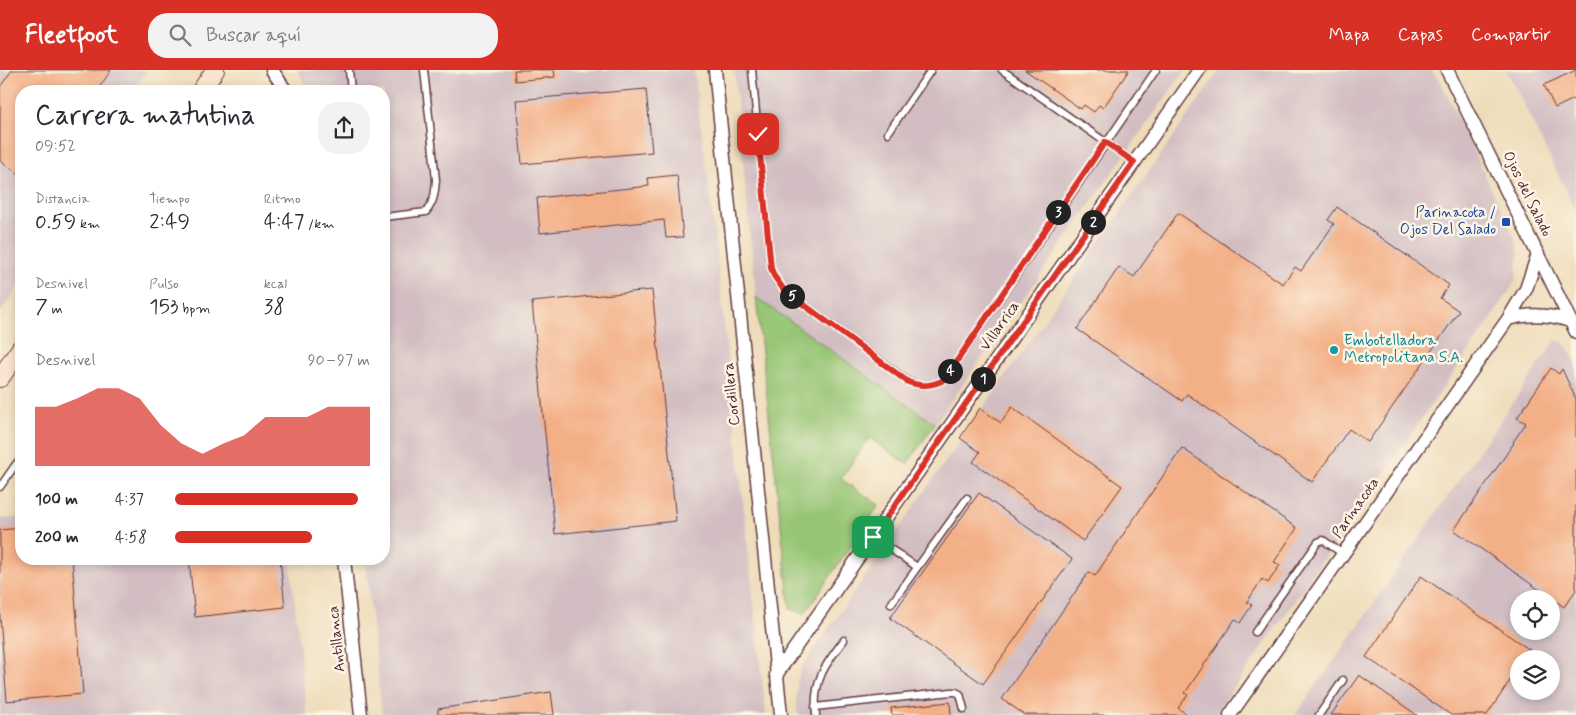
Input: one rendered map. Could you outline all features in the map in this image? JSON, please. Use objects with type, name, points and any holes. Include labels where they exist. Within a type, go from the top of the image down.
[{"type":"main road","points":[[205,85],[216,70]]},
{"type":"main road","points":[[3,369],[15,355]]},
{"type":"street","points":[[272,70],[282,85]]},
{"type":"street","name":"Cordillera","points":[[715,70],[780,715]]},
{"type":"street","name":"Villarrica","points":[[776,675],[1199,70]]},
{"type":"street","name":"Ojos del Salado","points":[[1447,70],[1573,327]]},
{"type":"street","name":"Parinacota","points":[[1233,714],[1508,320],[1526,289],[1538,254]]},
{"type":"street","points":[[1508,320],[1518,316],[1539,315],[1555,317],[1573,327]]},
{"type":"street","name":"Antillanca","points":[[345,565],[362,715]]},
{"type":"lane","points":[[348,70],[350,85]]},
{"type":"lane","points":[[390,216],[426,212],[432,204],[435,195],[436,180],[424,70]]},
{"type":"lane","points":[[752,70],[771,268],[774,276],[784,290],[908,382],[928,386],[944,380],[1156,70]]},
{"type":"lane","points":[[888,133],[931,70]]},
{"type":"lane","points":[[1002,70],[1134,162]]},
{"type":"lane","points":[[0,487],[15,465]]},
{"type":"lane","points":[[891,604],[967,498]]},
{"type":"lane","points":[[873,537],[917,567]]},
{"type":"lane","points":[[1255,632],[1318,542],[1323,540],[1344,554]]},
{"type":"lane","points":[[816,715],[816,687],[830,659],[844,640]]},
{"type":"lane","points":[[1319,715],[1343,680]]},
{"type":"lane","points":[[815,707],[952,692],[960,694],[964,709]]},
{"type":"shaded area","points":[[0,70],[147,70],[137,85],[15,85],[15,292],[0,313]]},
{"type":"shaded area","points":[[298,70],[694,70],[716,248],[766,715],[382,715],[366,565],[390,565],[390,85],[305,85]]},
{"type":"shaded area","points":[[734,70],[1185,70],[935,424],[756,297]]},
{"type":"shaded area","points":[[1220,70],[1431,70],[1441,82],[1515,239],[1519,253],[1516,280],[1494,315],[1215,715],[798,715],[796,700],[797,682],[801,668]]},
{"type":"shaded area","points":[[1506,70],[1576,70],[1576,211],[1515,87]]},
{"type":"shaded area","points":[[1556,340],[1563,342],[1576,363],[1576,715],[1295,715]]},
{"type":"shaded area","points":[[15,518],[15,565],[291,565],[307,715],[0,715],[0,519]]},
{"type":"green space","points":[[756,297],[935,424],[907,464],[869,438],[841,479],[879,505],[805,613],[790,609]]},
{"type":"building","points":[[12,70],[111,70],[101,85],[15,85],[15,171],[0,161],[0,87]]},
{"type":"building","points":[[514,70],[554,70],[555,77],[515,81]]},
{"type":"building","points":[[1025,70],[1129,70],[1103,108],[1099,105],[1094,112],[1084,105],[1081,109]]},
{"type":"building","points":[[1576,70],[1576,98],[1555,108],[1544,85]]},
{"type":"building","points":[[646,89],[652,152],[522,164],[516,100]]},
{"type":"building","points":[[677,175],[683,237],[666,238],[664,220],[540,233],[537,198],[649,186],[648,178]]},
{"type":"building","name":"Embotelladora Metropolitana S.A.","points":[[1337,207],[1449,285],[1440,298],[1459,311],[1368,442],[1349,429],[1312,482],[1187,394],[1182,401],[1077,329],[1119,267],[1134,277],[1178,213],[1283,284],[1295,267],[1301,271],[1334,224],[1328,220]]},
{"type":"building","points":[[652,290],[676,521],[555,534],[532,302]]},
{"type":"building","points":[[1551,368],[1559,374],[1562,369],[1576,399],[1576,590],[1564,607],[1560,604],[1560,590],[1540,590],[1454,530],[1526,423],[1517,418]]},
{"type":"building","points":[[1012,407],[1122,486],[1083,541],[973,462],[980,452],[960,438],[980,408],[1001,423]]},
{"type":"building","points":[[1182,448],[1297,528],[1274,562],[1280,565],[1268,583],[1262,579],[1247,602],[1252,605],[1240,623],[1235,619],[1185,693],[1188,695],[1178,708],[1188,715],[1025,715],[1002,699],[1089,572],[1095,576]]},
{"type":"building","points":[[979,493],[1072,559],[983,684],[890,618]]},
{"type":"building","points":[[15,529],[15,565],[72,565],[83,694],[7,701],[0,618],[0,530]]},
{"type":"building","points":[[190,565],[281,565],[285,607],[195,617]]},
{"type":"building","points":[[1421,576],[1510,636],[1510,640],[1515,640],[1530,650],[1510,650],[1510,680],[1487,715],[1451,715],[1366,657]]},
{"type":"building","points":[[1359,675],[1417,715],[1331,715]]},
{"type":"building","points":[[551,692],[554,715],[438,715],[438,709]]},
{"type":"building","points":[[950,702],[951,715],[892,715],[891,708]]},
{"type":"place","name":"Parinacota / Ojos Del Salado","points":[[1506,222]]},
{"type":"place","name":"Embotelladora Metropolitana S.A.","points":[[1334,350]]},
{"type":"route","points":[[758,134],[771,268],[779,285],[908,382],[928,386],[944,380],[1105,142],[1134,162],[873,537]]}]
